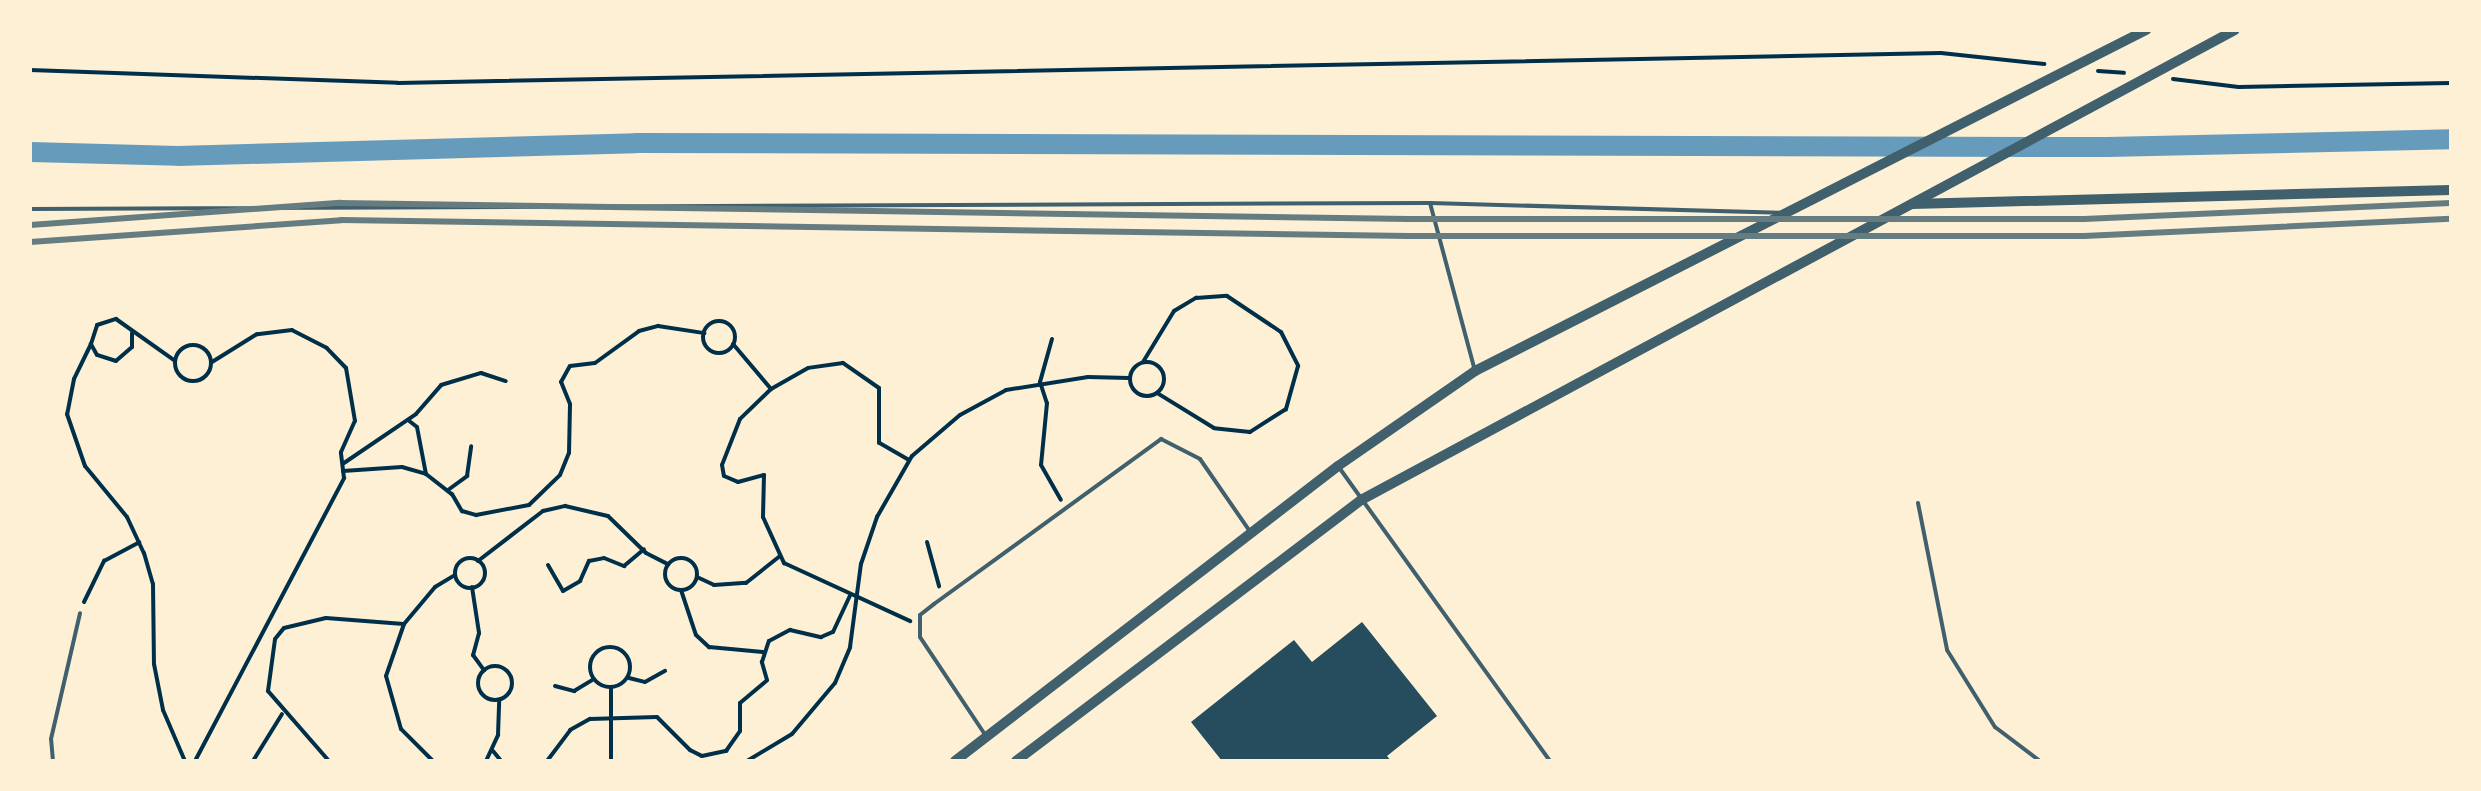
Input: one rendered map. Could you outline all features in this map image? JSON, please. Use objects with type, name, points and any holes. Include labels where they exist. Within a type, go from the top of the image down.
[{"type":"street","points":[[955,761],[1338,466],[1475,370],[1823,199],[2146,30]]},
{"type":"street","points":[[1016,761],[1361,500],[1910,204],[2166,72],[2235,30]]},
{"type":"street","points":[[1910,204],[2451,190]]},
{"type":"lane","points":[[1430,202],[1475,370]]},
{"type":"lane","points":[[30,209],[1430,202],[1794,213]]},
{"type":"lane","points":[[986,737],[917,625],[942,598],[1150,445],[1172,441],[1200,459],[1251,533]]},
{"type":"lane","points":[[1338,466],[1550,761]]},
{"type":"lane","points":[[1918,503],[1947,650],[1994,726],[2040,761]]},
{"type":"lane","points":[[54,761],[51,739],[80,614]]},
{"type":"path","points":[[30,70],[398,83],[1941,53],[2053,66]]},
{"type":"path","points":[[2090,70],[2127,74]]},
{"type":"path","points":[[2166,72],[2239,86],[2451,83]]},
{"type":"path","points":[[748,761],[792,734],[835,683],[858,600],[861,564],[876,517],[910,460],[960,415],[1006,390],[1040,382],[1129,378],[1174,311],[1196,298],[1227,296],[1281,332],[1298,366],[1286,409],[1250,432],[1214,428],[1157,393],[1136,394],[1129,378]]},
{"type":"path","points":[[185,761],[160,695],[152,584],[139,542],[85,466],[68,414],[74,378],[96,325],[109,319],[175,361],[178,373],[193,381],[204,378],[212,362],[276,328],[327,348],[346,368],[353,396],[343,471],[195,761]]},
{"type":"path","points":[[343,471],[402,467],[426,474],[448,490],[462,511],[476,515],[529,505],[560,475],[569,453],[570,404],[561,382],[570,366],[594,363],[658,326],[704,333],[724,322],[734,333],[733,344],[771,389]]},
{"type":"path","points":[[91,344],[97,355],[116,360],[132,347],[132,333]]},
{"type":"path","points":[[704,333],[716,353],[733,344]]},
{"type":"path","points":[[1052,338],[1040,382],[1047,403],[1041,465],[1066,507]]},
{"type":"path","points":[[175,361],[184,347],[196,345],[212,362]]},
{"type":"path","points":[[1143,362],[1162,372],[1157,393]]},
{"type":"path","points":[[910,460],[879,444],[883,397],[858,368],[808,368],[771,389],[740,419],[722,466],[724,476],[738,482],[764,475],[763,517],[780,556],[805,578],[917,625]]},
{"type":"path","points":[[344,463],[408,420],[442,385],[481,373],[506,381]]},
{"type":"path","points":[[408,420],[417,427],[426,474]]},
{"type":"path","points":[[448,490],[467,476],[470,446]]},
{"type":"path","points":[[433,761],[401,728],[400,708],[386,694],[404,624],[435,587],[455,574],[460,562],[478,561],[543,511],[565,506],[608,516],[644,549],[668,564],[687,559],[697,577],[714,585],[746,583],[780,556]]},
{"type":"path","points":[[80,614],[104,561],[139,542]]},
{"type":"path","points":[[927,542],[942,598]]},
{"type":"path","points":[[548,564],[563,591],[580,581],[588,561],[604,558],[624,566],[644,549]]},
{"type":"path","points":[[472,587],[484,574],[478,561]]},
{"type":"path","points":[[668,564],[665,579],[682,590],[696,635],[710,647],[764,652]]},
{"type":"path","points":[[455,574],[472,587],[478,633],[473,655],[484,670],[480,691],[499,700]]},
{"type":"path","points":[[682,590],[697,577]]},
{"type":"path","points":[[547,761],[579,721],[657,718],[690,750],[702,756],[726,751],[740,731],[740,703],[767,680],[764,652],[778,632],[833,632],[850,596]]},
{"type":"path","points":[[329,761],[282,714],[268,691],[268,655],[284,628],[326,618],[404,624]]},
{"type":"path","points":[[594,679],[594,655],[612,647],[627,658],[627,677]]},
{"type":"path","points":[[254,648],[268,655]]},
{"type":"path","points":[[484,670],[500,666],[512,678],[509,694],[499,700]]},
{"type":"path","points":[[610,687],[627,677],[645,682],[665,671]]},
{"type":"path","points":[[594,679],[610,687]]},
{"type":"path","points":[[555,686],[574,691],[594,679]]},
{"type":"path","points":[[610,687],[611,761]]},
{"type":"path","points":[[486,761],[494,751],[499,700]]},
{"type":"path","points":[[254,761],[282,714]]},
{"type":"path","points":[[494,751],[502,761]]},
{"type":"building","points":[[1362,622],[1437,716],[1387,756],[1391,761],[1222,761],[1191,722],[1294,640],[1312,662]]},
{"type":"waterway","points":[[30,152],[178,156],[636,143],[2107,147],[2451,139]]},
{"type":"railway","points":[[30,225],[340,203],[1409,219],[2084,219],[2451,203]]},
{"type":"railway","points":[[30,242],[341,220],[1409,236],[2084,236],[2451,219]]}]
